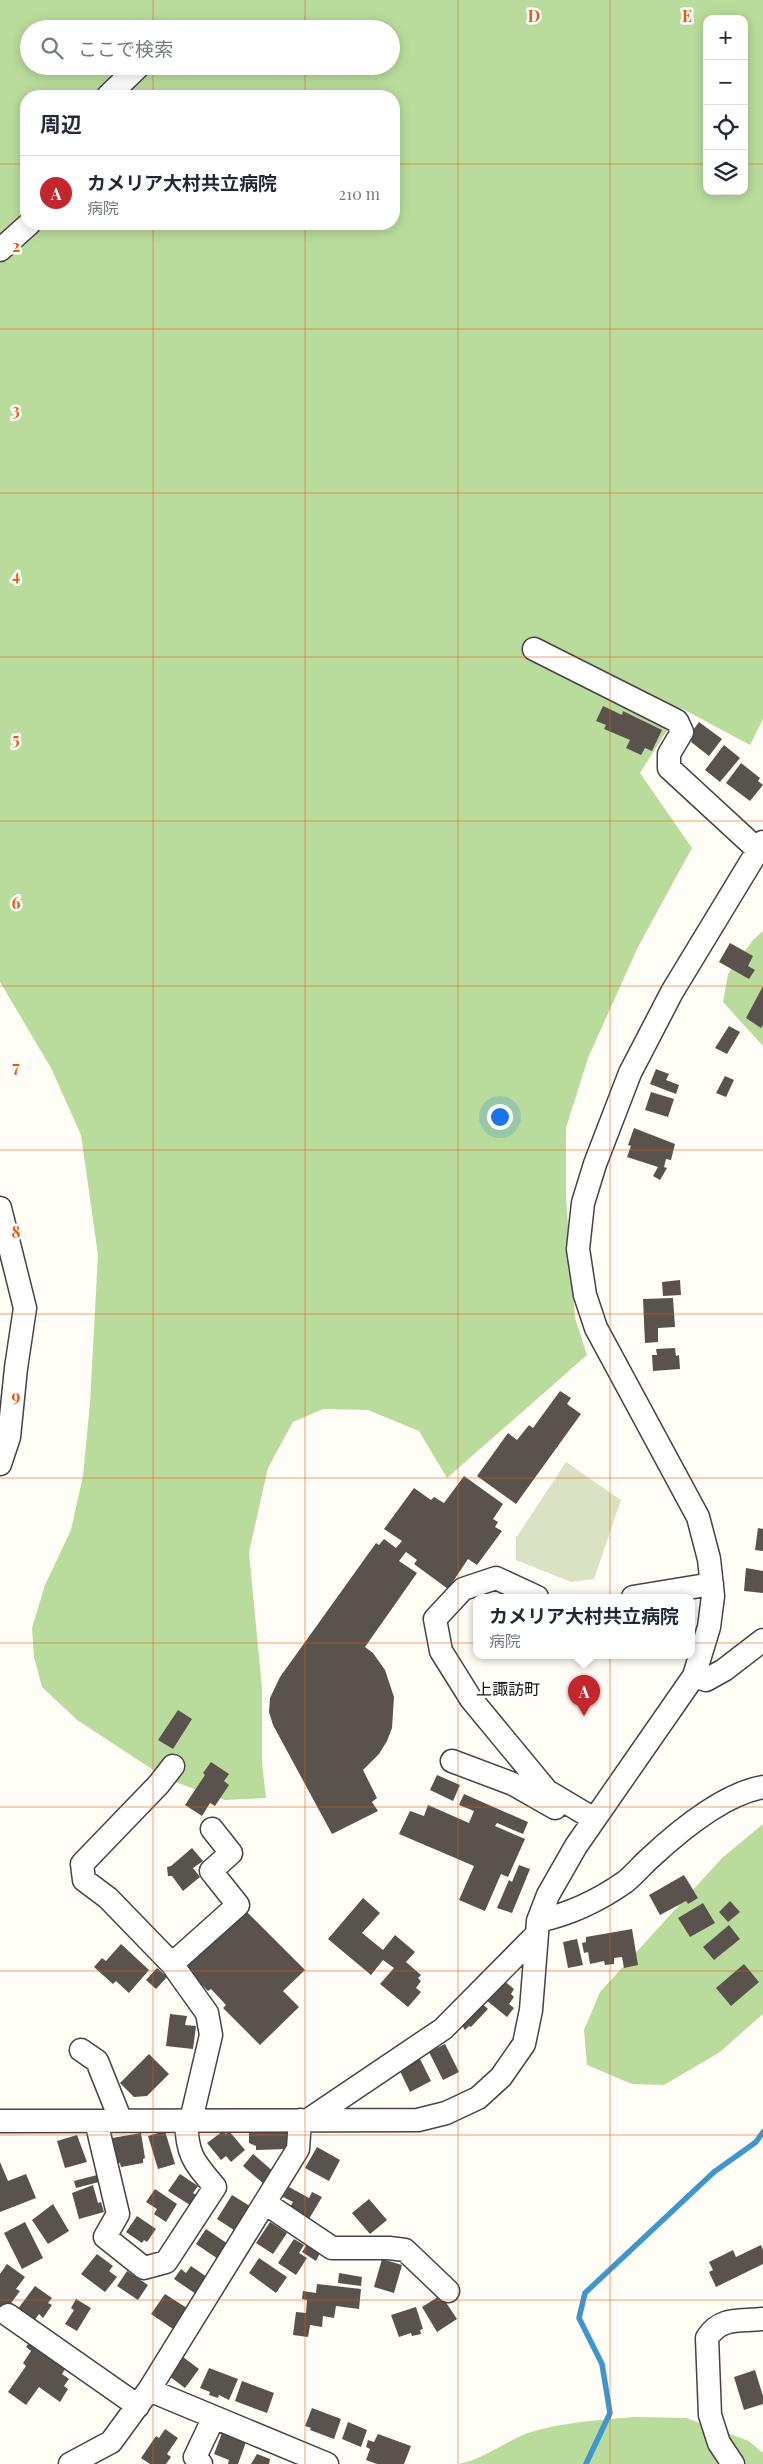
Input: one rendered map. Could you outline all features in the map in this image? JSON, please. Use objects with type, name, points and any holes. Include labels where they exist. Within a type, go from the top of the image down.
[{"type":"street","points":[[114,90],[130,75]]},
{"type":"street","points":[[0,250],[22,230]]},
{"type":"street","points":[[0,2121],[418,2120],[446,2113],[478,2098],[501,2077],[524,2044],[531,2010],[538,1928],[548,1895],[591,1824],[694,1676],[710,1627],[713,1596],[709,1559],[698,1516],[596,1328],[584,1295],[578,1249],[583,1203],[595,1164],[630,1073],[672,992],[760,846],[669,768],[669,754],[682,732],[677,721],[534,649]]},
{"type":"street","points":[[0,1208],[25,1308],[8,1369],[9,1437],[0,1464]]},
{"type":"street","points":[[531,1594],[496,1578],[463,1589],[435,1619],[441,1651],[471,1699],[547,1791],[591,1824]]},
{"type":"street","points":[[651,1594],[712,1584]]},
{"type":"street","points":[[694,1676],[706,1680],[763,1640]]},
{"type":"street","points":[[452,1761],[513,1784],[591,1824]]},
{"type":"street","points":[[96,2121],[118,2214],[105,2237],[144,2268],[166,2262],[215,2187],[196,2165],[187,2146],[189,2120],[211,2035],[207,2013],[172,1964],[108,1898],[84,1880],[82,1864],[159,1784],[173,1766]]},
{"type":"street","points":[[70,2464],[111,2442],[144,2398],[298,2149],[304,2120],[444,2029],[538,1928],[598,1900],[627,1880],[688,1824],[738,1795],[763,1787]]},
{"type":"street","points":[[172,1964],[238,1905],[211,1872],[231,1852],[212,1829]]},
{"type":"street","points":[[81,2050],[97,2061],[121,2121]]},
{"type":"street","points":[[265,2203],[332,2248],[389,2248],[405,2250],[448,2291]]},
{"type":"street","points":[[8,2315],[144,2398],[214,2417],[327,2464]]},
{"type":"street","points":[[733,2464],[719,2443],[710,2415],[707,2338],[714,2327],[726,2322],[763,2319]]},
{"type":"street","points":[[201,2464],[195,2457],[214,2417]]},
{"type":"green space","points":[[0,0],[763,0],[763,719],[750,745],[681,708],[640,773],[692,848],[638,947],[588,1058],[566,1128],[566,1198],[575,1318],[587,1355],[447,1478],[419,1431],[368,1410],[323,1409],[293,1422],[268,1468],[249,1552],[262,1688],[262,1762],[266,1798],[225,1800],[167,1779],[77,1720],[42,1687],[34,1657],[32,1628],[45,1585],[71,1530],[83,1476],[90,1403],[98,1255],[81,1135],[51,1068],[0,982]]},
{"type":"green space","points":[[763,931],[763,1046],[723,1002],[728,974],[753,940]]},
{"type":"green space","points":[[566,1462],[621,1500],[594,1579],[571,1582],[516,1560],[516,1538]]},
{"type":"green space","points":[[763,1824],[763,2014],[720,2052],[664,2085],[632,2084],[587,2065],[584,2030],[600,1992],[722,1858]]},
{"type":"green space","points":[[635,2417],[686,2418],[749,2441],[763,2453],[763,2464],[458,2464],[476,2459],[519,2437],[541,2429],[581,2422]]},
{"type":"building","points":[[603,706],[622,715],[623,711],[662,730],[652,751],[645,748],[641,755],[626,748],[630,740],[604,729],[606,725],[596,721]]},
{"type":"building","points":[[699,722],[722,739],[709,756],[691,742],[692,739],[688,737]]},
{"type":"building","points":[[724,745],[740,758],[720,782],[705,770]]},
{"type":"building","points":[[741,763],[760,778],[758,781],[763,785],[750,801],[726,783]]},
{"type":"building","points":[[730,943],[753,956],[748,966],[755,970],[749,979],[719,962]]},
{"type":"building","points":[[763,986],[763,1025],[761,1028],[746,1018]]},
{"type":"building","points":[[729,1026],[740,1032],[727,1054],[715,1048]]},
{"type":"building","points":[[656,1069],[669,1074],[666,1080],[679,1085],[676,1094],[650,1084]]},
{"type":"building","points":[[725,1076],[734,1080],[726,1097],[716,1093]]},
{"type":"building","points":[[651,1092],[674,1099],[668,1117],[645,1110]]},
{"type":"building","points":[[634,1128],[675,1144],[671,1160],[666,1159],[664,1167],[667,1168],[660,1180],[653,1176],[658,1167],[627,1157],[631,1146],[628,1145]]},
{"type":"building","points":[[680,1280],[681,1295],[663,1296],[662,1282]]},
{"type":"building","points":[[673,1298],[675,1327],[658,1328],[658,1342],[645,1343],[643,1299]]},
{"type":"building","points":[[675,1348],[676,1356],[679,1355],[680,1369],[653,1371],[652,1355],[657,1355],[656,1349]]},
{"type":"building","points":[[560,1391],[571,1398],[567,1404],[581,1414],[516,1504],[477,1476],[508,1433],[517,1440],[529,1425],[533,1428]]},
{"type":"building","points":[[464,1476],[503,1504],[493,1519],[498,1522],[495,1527],[502,1531],[477,1565],[468,1559],[448,1589],[414,1564],[417,1560],[406,1552],[399,1561],[417,1573],[365,1647],[373,1653],[385,1670],[394,1697],[392,1728],[387,1741],[379,1754],[363,1770],[377,1798],[372,1802],[378,1811],[332,1834],[273,1725],[269,1712],[270,1698],[280,1677],[376,1543],[379,1545],[384,1539],[396,1548],[402,1541],[384,1529],[414,1488],[431,1500],[434,1497],[444,1503]]},
{"type":"building","points":[[758,1528],[763,1529],[763,1551],[755,1550]]},
{"type":"building","points":[[746,1568],[763,1571],[763,1593],[744,1591]]},
{"type":"building","points":[[178,1710],[192,1719],[173,1749],[158,1740]]},
{"type":"building","points":[[211,1762],[229,1774],[224,1781],[229,1785],[215,1806],[210,1803],[202,1816],[185,1805],[205,1775],[203,1773]]},
{"type":"building","points":[[437,1775],[460,1785],[453,1801],[430,1790]]},
{"type":"building","points":[[464,1794],[528,1822],[523,1834],[497,1823],[495,1826],[525,1839],[508,1877],[501,1874],[485,1911],[459,1900],[474,1866],[399,1834],[410,1811],[424,1816],[428,1805],[469,1823],[474,1811],[459,1805]]},
{"type":"building","points":[[192,1848],[203,1861],[193,1868],[200,1877],[183,1891],[172,1876],[168,1876],[167,1867],[171,1866]]},
{"type":"building","points":[[519,1865],[530,1869],[512,1913],[497,1908],[509,1880],[512,1882]]},
{"type":"building","points":[[684,1875],[698,1898],[688,1904],[686,1901],[660,1915],[649,1895]]},
{"type":"building","points":[[363,1898],[380,1913],[362,1933],[383,1950],[395,1935],[415,1952],[406,1962],[421,1975],[418,1978],[421,1981],[416,1988],[421,1992],[408,2007],[380,1984],[394,1968],[383,1960],[371,1975],[328,1939]]},
{"type":"building","points":[[730,1901],[740,1912],[728,1922],[719,1912]]},
{"type":"building","points":[[703,1903],[715,1923],[690,1937],[678,1918]]},
{"type":"building","points":[[245,1910],[305,1970],[283,1991],[299,2007],[260,2045],[223,2008],[226,2005],[211,1989],[208,1991],[185,1968]]},
{"type":"building","points":[[729,1925],[740,1939],[714,1960],[703,1947]]},
{"type":"building","points":[[632,1929],[638,1965],[624,1968],[622,1957],[614,1958],[614,1964],[605,1965],[604,1961],[590,1964],[588,1952],[584,1953],[582,1943],[586,1942],[586,1937]]},
{"type":"building","points":[[577,1939],[583,1965],[568,1968],[563,1942]]},
{"type":"building","points":[[121,1944],[149,1970],[129,1993],[116,1981],[113,1984],[94,1967],[102,1958],[106,1961]]},
{"type":"building","points":[[744,1964],[759,1982],[731,2006],[716,1988]]},
{"type":"building","points":[[157,1968],[167,1977],[156,1989],[146,1980]]},
{"type":"building","points":[[502,1979],[514,1989],[511,1994],[514,1997],[509,2004],[514,2008],[507,2017],[486,2000]]},
{"type":"building","points":[[479,2001],[488,2009],[471,2027],[469,2026],[465,2030],[460,2022]]},
{"type":"building","points":[[170,2014],[187,2016],[185,2025],[196,2026],[193,2049],[166,2046]]},
{"type":"building","points":[[445,2044],[459,2072],[443,2080],[429,2052]]},
{"type":"building","points":[[149,2054],[169,2074],[147,2096],[134,2097],[120,2083]]},
{"type":"building","points":[[420,2059],[431,2081],[410,2092],[399,2069]]},
{"type":"building","points":[[287,2128],[288,2149],[256,2150],[256,2146],[249,2143],[249,2132]]},
{"type":"building","points":[[165,2131],[175,2164],[158,2169],[148,2136]]},
{"type":"building","points":[[223,2131],[226,2134],[229,2131],[245,2150],[231,2162],[226,2156],[221,2160],[207,2143]]},
{"type":"building","points":[[141,2133],[145,2158],[143,2163],[121,2167],[120,2163],[116,2164],[112,2138]]},
{"type":"building","points":[[77,2135],[87,2162],[65,2168],[57,2141]]},
{"type":"building","points":[[317,2147],[340,2160],[329,2181],[305,2168]]},
{"type":"building","points":[[253,2154],[274,2172],[264,2184],[243,2166]]},
{"type":"building","points":[[0,2162],[8,2181],[26,2174],[36,2198],[0,2212]]},
{"type":"building","points":[[180,2174],[198,2186],[193,2193],[196,2195],[190,2205],[168,2191]]},
{"type":"building","points":[[97,2175],[99,2182],[76,2188],[74,2181]]},
{"type":"building","points":[[93,2185],[98,2203],[101,2202],[104,2212],[79,2219],[72,2193]]},
{"type":"building","points":[[289,2187],[309,2198],[312,2192],[322,2197],[309,2219],[290,2207],[293,2202],[283,2197]]},
{"type":"building","points":[[155,2189],[177,2204],[166,2222],[154,2214],[157,2209],[146,2202]]},
{"type":"building","points":[[232,2195],[253,2208],[237,2232],[217,2219]]},
{"type":"building","points":[[369,2199],[387,2220],[370,2234],[352,2213]]},
{"type":"building","points":[[53,2204],[69,2231],[48,2244],[32,2220]]},
{"type":"building","points":[[137,2216],[156,2229],[147,2242],[144,2240],[142,2243],[126,2232]]},
{"type":"building","points":[[25,2222],[43,2258],[22,2269],[4,2233]]},
{"type":"building","points":[[270,2222],[287,2233],[273,2254],[256,2243]]},
{"type":"building","points":[[206,2229],[231,2246],[221,2261],[196,2244]]},
{"type":"building","points":[[294,2239],[304,2245],[299,2253],[307,2258],[296,2275],[278,2263]]},
{"type":"building","points":[[309,2241],[322,2249],[316,2261],[302,2252]]},
{"type":"building","points":[[761,2245],[763,2264],[716,2287],[709,2272],[713,2270],[709,2262],[733,2250],[736,2257]]},
{"type":"building","points":[[97,2254],[113,2266],[109,2271],[117,2277],[105,2292],[81,2274]]},
{"type":"building","points":[[259,2258],[287,2277],[276,2293],[249,2273]]},
{"type":"building","points":[[382,2259],[402,2265],[394,2293],[374,2287]]},
{"type":"building","points":[[7,2264],[25,2277],[16,2289],[20,2291],[6,2310],[0,2305],[0,2274]]},
{"type":"building","points":[[191,2266],[207,2277],[196,2294],[174,2279],[181,2269],[186,2273]]},
{"type":"building","points":[[127,2271],[148,2285],[138,2300],[117,2286]]},
{"type":"building","points":[[339,2273],[362,2277],[361,2286],[338,2283]]},
{"type":"building","points":[[317,2284],[361,2289],[359,2309],[336,2306],[334,2318],[323,2316],[322,2327],[310,2325],[308,2337],[293,2335],[296,2312],[306,2313],[307,2300],[302,2299],[303,2291],[316,2293]]},
{"type":"building","points":[[35,2286],[52,2298],[48,2303],[52,2305],[43,2318],[39,2314],[33,2322],[17,2310]]},
{"type":"building","points":[[165,2294],[190,2310],[176,2331],[151,2314]]},
{"type":"building","points":[[441,2295],[457,2319],[437,2332],[422,2307]]},
{"type":"building","points":[[76,2299],[91,2308],[77,2331],[65,2324],[74,2310],[71,2308]]},
{"type":"building","points":[[416,2307],[423,2329],[420,2330],[421,2334],[412,2336],[411,2333],[399,2337],[391,2315]]},
{"type":"building","points":[[31,2340],[69,2363],[62,2374],[69,2379],[64,2386],[68,2389],[60,2402],[39,2387],[26,2405],[8,2392],[26,2366],[23,2363],[31,2351],[26,2347]]},
{"type":"building","points":[[183,2357],[199,2369],[185,2388],[169,2376]]},
{"type":"building","points":[[209,2368],[238,2379],[229,2400],[219,2395],[218,2398],[209,2395],[210,2392],[200,2388]]},
{"type":"building","points":[[755,2370],[763,2396],[763,2404],[744,2410],[734,2377]]},
{"type":"building","points":[[242,2381],[274,2393],[267,2413],[235,2401]]},
{"type":"building","points":[[312,2408],[341,2419],[334,2439],[310,2430],[311,2428],[305,2426]]},
{"type":"building","points":[[348,2422],[367,2430],[361,2447],[342,2439]]},
{"type":"building","points":[[165,2429],[178,2438],[167,2454],[171,2457],[166,2464],[150,2464],[141,2458],[156,2436],[159,2438]]},
{"type":"building","points":[[222,2433],[246,2442],[238,2464],[228,2464],[229,2460],[214,2454]]},
{"type":"building","points":[[378,2434],[411,2446],[404,2464],[377,2464],[366,2460],[370,2449],[366,2447],[368,2440],[374,2442]]},
{"type":"building","points":[[257,2454],[270,2459],[269,2464],[251,2464]]},
{"type":"waterway","points":[[586,2464],[610,2413],[602,2364],[579,2318],[585,2293],[714,2172],[756,2142],[763,2132]]},
{"type":"place","name":"カメリア大村共立病院","points":[[584,1716]]},
{"type":"district","name":"上諏訪町","points":[[508,1688]]}]
